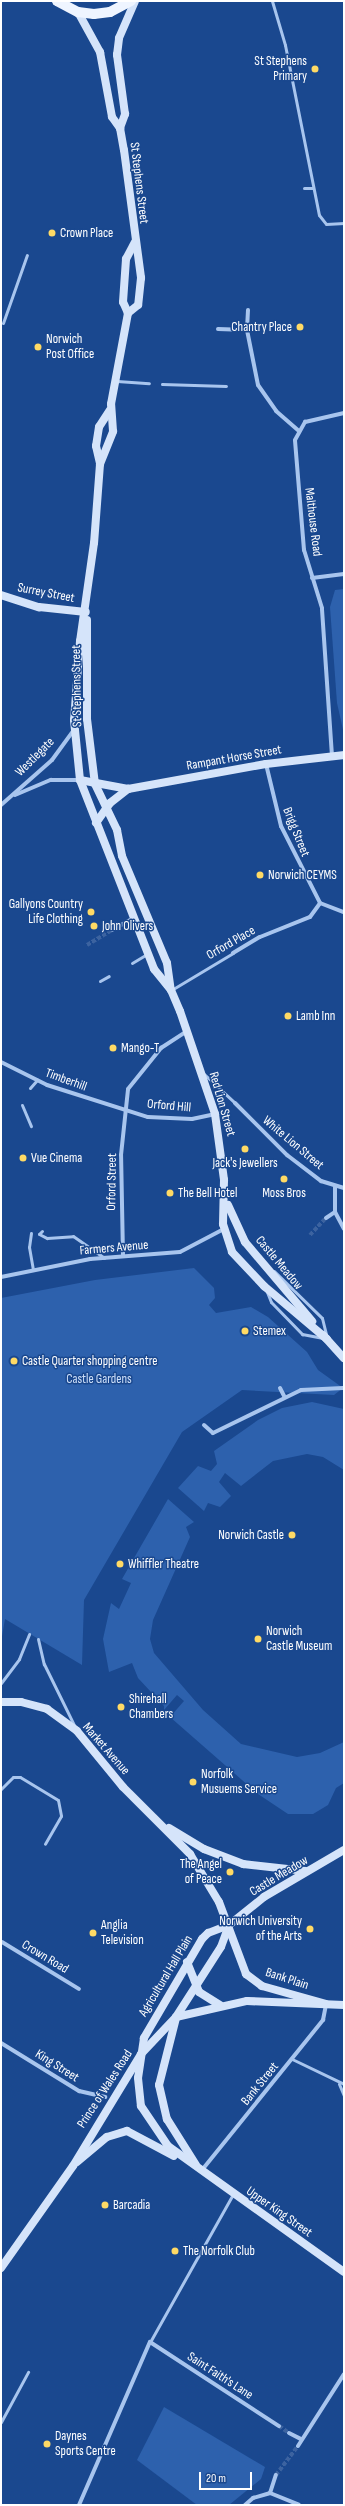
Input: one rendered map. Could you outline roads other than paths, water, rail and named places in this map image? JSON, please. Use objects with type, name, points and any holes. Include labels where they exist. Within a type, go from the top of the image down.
[{"type":"main road","points":[[57,1],[78,12],[110,12],[131,1]]},
{"type":"street","name":"St Stephens Street","points":[[128,313],[138,305],[141,278],[120,128],[125,114],[117,55],[119,38],[135,1]]},
{"type":"street","name":"St Stephens Street","points":[[78,12],[100,52],[112,117],[120,128]]},
{"type":"street","name":"St Stephens Street","points":[[95,784],[87,711],[86,612],[100,464],[113,431],[110,410],[128,313],[123,302],[126,259],[135,242]]},
{"type":"street","points":[[248,310],[247,330],[258,386],[276,411],[298,431],[314,418],[344,413]]},
{"type":"street","points":[[218,329],[247,330]]},
{"type":"street","name":"St Stephens Street","points":[[100,464],[96,446],[99,427],[110,410]]},
{"type":"street","name":"Malthouse Road","points":[[298,431],[294,440],[304,550],[322,608],[332,756]]},
{"type":"street","points":[[312,578],[344,574]]},
{"type":"street","name":"Surrey Street","points":[[1,595],[40,607],[86,612]]},
{"type":"street","name":"St Stephens Street","points":[[80,780],[75,728],[80,641],[86,612]]},
{"type":"street","name":"Westlegate","points":[[1,806],[52,760],[75,728]]},
{"type":"street","name":"Rampant Horse Street","points":[[95,784],[128,789],[266,764],[344,755]]},
{"type":"street","name":"Brigg Street","points":[[266,764],[281,826],[320,903]]},
{"type":"street","name":"Westlegate","points":[[8,799],[51,780],[80,780],[95,784]]},
{"type":"street","name":"Red Lion Street","points":[[80,780],[154,969],[171,990]]},
{"type":"street","name":"Red Lion Street","points":[[95,784],[168,963],[171,990],[215,1114],[225,1195],[224,1228]]},
{"type":"street","name":"Rampant Horse Street","points":[[96,823],[105,808],[128,789]]},
{"type":"street","points":[[320,903],[344,912]]},
{"type":"street","name":"Orford Place","points":[[233,953],[260,937],[310,917],[320,903]]},
{"type":"street","points":[[112,930],[134,918]]},
{"type":"street","points":[[127,1109],[128,1089],[141,1069],[161,1048],[186,1032]]},
{"type":"street","name":"Timberhill","points":[[1,1062],[37,1080],[127,1109]]},
{"type":"street","name":"White Lion Street","points":[[235,1103],[287,1155],[322,1181],[344,1188]]},
{"type":"street","name":"Orford Hill","points":[[127,1109],[148,1117],[170,1119],[215,1114]]},
{"type":"street","name":"Orford Street","points":[[124,1256],[121,1155],[127,1109]]},
{"type":"street","points":[[335,1186],[335,1212],[344,1229]]},
{"type":"street","name":"Castle Meadow","points":[[225,1195],[231,1216],[256,1255],[344,1358]]},
{"type":"street","points":[[326,1218],[335,1212]]},
{"type":"street","name":"Farmers Avenue","points":[[1,1277],[104,1258],[180,1252],[224,1228]]},
{"type":"street","name":"Castle Meadow","points":[[224,1228],[232,1252],[264,1286],[327,1339]]},
{"type":"street","points":[[280,1388],[284,1396]]},
{"type":"street","points":[[204,1425],[213,1433],[284,1396],[300,1390],[342,1388]]},
{"type":"street","name":"Market Avenue","points":[[1,1702],[21,1702],[47,1709],[77,1731],[123,1787],[161,1823],[200,1867],[229,1925]]},
{"type":"street","name":"Market Avenue","points":[[161,1823],[204,1849],[243,1864],[277,1871],[307,1871]]},
{"type":"street","name":"Castle Meadow","points":[[229,1925],[264,1897],[344,1850]]},
{"type":"street","name":"Agricultural Hall Plain","points":[[141,2054],[144,2038],[187,1962],[208,1933],[229,1925]]},
{"type":"street","name":"Prince of Wales Road","points":[[1,2268],[73,2166],[141,2054],[176,2017],[194,1985],[220,1947],[229,1925]]},
{"type":"street","name":"Bank Plain","points":[[229,1925],[243,1967],[252,1980],[275,1991],[326,2004]]},
{"type":"street","name":"Crown Road","points":[[2,1942],[79,1989]]},
{"type":"street","points":[[187,1962],[194,1985],[205,1998],[223,2006]]},
{"type":"street","name":"Bank Plain","points":[[176,2017],[247,2002],[344,2005]]},
{"type":"street","name":"Bank Street","points":[[201,2172],[323,2020],[326,2004]]},
{"type":"street","name":"Upper King Street","points":[[176,2017],[159,2076],[161,2098],[175,2135],[201,2172]]},
{"type":"street","name":"King Street","points":[[1,2043],[78,2091],[105,2097]]},
{"type":"street","name":"Upper King Street","points":[[141,2054],[138,2078],[141,2106],[168,2146],[201,2172]]},
{"type":"street","name":"Upper King Street","points":[[73,2166],[107,2137],[127,2131],[140,2135],[201,2172],[344,2272]]},
{"type":"street","points":[[79,2505],[150,2342]]},
{"type":"street","name":"Saint Faith's Lane","points":[[150,2342],[279,2426]]},
{"type":"street","points":[[298,2446],[301,2439],[344,2374]]},
{"type":"street","points":[[289,2433],[301,2439]]},
{"type":"street","points":[[270,2493],[276,2475]]},
{"type":"street","points":[[245,2505],[253,2498],[270,2493],[299,2505]]},
{"type":"lane","points":[[272,1],[285,45],[313,188],[322,220],[326,224],[344,223]]},
{"type":"lane","points":[[304,188],[313,188]]},
{"type":"lane","points":[[3,323],[27,255]]},
{"type":"lane","points":[[115,381],[149,383]]},
{"type":"lane","points":[[162,384],[226,386]]},
{"type":"lane","points":[[132,962],[148,953]]},
{"type":"lane","name":"Orford Place","points":[[171,990],[233,953]]},
{"type":"lane","points":[[100,981],[109,976]]},
{"type":"lane","name":"White Lion Street","points":[[200,1071],[235,1103]]},
{"type":"lane","points":[[30,1088],[37,1080]]},
{"type":"lane","points":[[22,1105],[31,1126]]},
{"type":"lane","points":[[42,1231],[39,1234],[47,1238],[73,1236],[104,1258]]},
{"type":"lane","points":[[31,1233],[29,1247],[33,1270]]},
{"type":"lane","points":[[264,1286],[271,1302],[302,1334],[327,1339]]},
{"type":"lane","points":[[1,1683],[19,1659],[29,1634]]},
{"type":"lane","points":[[38,1639],[44,1664],[77,1731]]},
{"type":"lane","points":[[1,1789],[13,1777],[20,1777],[58,1800],[61,1816],[45,1844]]},
{"type":"lane","points":[[292,2059],[339,2084],[344,2084]]},
{"type":"lane","points":[[339,2084],[344,2096]]},
{"type":"lane","points":[[150,2342],[233,2194]]},
{"type":"lane","points":[[1,2422],[28,2372]]},
{"type":"tunnel","points":[[87,945],[112,930]]},
{"type":"tunnel","points":[[310,1235],[326,1218]]},
{"type":"tunnel","points":[[279,2426],[289,2433]]},
{"type":"tunnel","points":[[276,2475],[298,2446]]},
{"type":"place","name":"St Stephens Primary","points":[[315,69]]},
{"type":"place","name":"Crown Place","points":[[52,233]]},
{"type":"place","name":"Chantry Place","points":[[300,327]]},
{"type":"place","name":"Norwich Post Office","points":[[38,347]]},
{"type":"place","name":"Norwich CEYMS","points":[[260,875]]},
{"type":"place","name":"Gallyons Country Life Clothing","points":[[91,912]]},
{"type":"place","name":"John Olivers","points":[[94,926]]},
{"type":"place","name":"Lamb Inn","points":[[288,1016]]},
{"type":"place","name":"Mango-T","points":[[113,1048]]},
{"type":"place","name":"Jack's Jewellers","points":[[245,1149]]},
{"type":"place","name":"Vue Cinema","points":[[23,1158]]},
{"type":"place","name":"Moss Bros","points":[[284,1179]]},
{"type":"place","name":"The Bell Hotel","points":[[170,1193]]},
{"type":"place","name":"Stemex","points":[[245,1331]]},
{"type":"place","name":"Castle Quarter shopping centre","points":[[14,1361]]},
{"type":"place","name":"Norwich Castle","points":[[292,1535]]},
{"type":"place","name":"Whiffler Theatre","points":[[120,1564]]},
{"type":"place","name":"Norwich Castle Museum","points":[[258,1639]]},
{"type":"place","name":"Shirehall Chambers","points":[[121,1707]]},
{"type":"place","name":"Norfolk Musuems Service","points":[[193,1782]]},
{"type":"place","name":"The Angel of Peace","points":[[230,1872]]},
{"type":"place","name":"Norwich University of the Arts","points":[[310,1929]]},
{"type":"place","name":"Anglia Television","points":[[93,1933]]},
{"type":"place","name":"Barcadia","points":[[105,2205]]},
{"type":"place","name":"The Norfolk Club","points":[[175,2251]]},
{"type":"place","name":"Daynes Sports Centre","points":[[47,2444]]},
{"type":"park label","name":"Castle Gardens","points":[[99,1379]]}]
